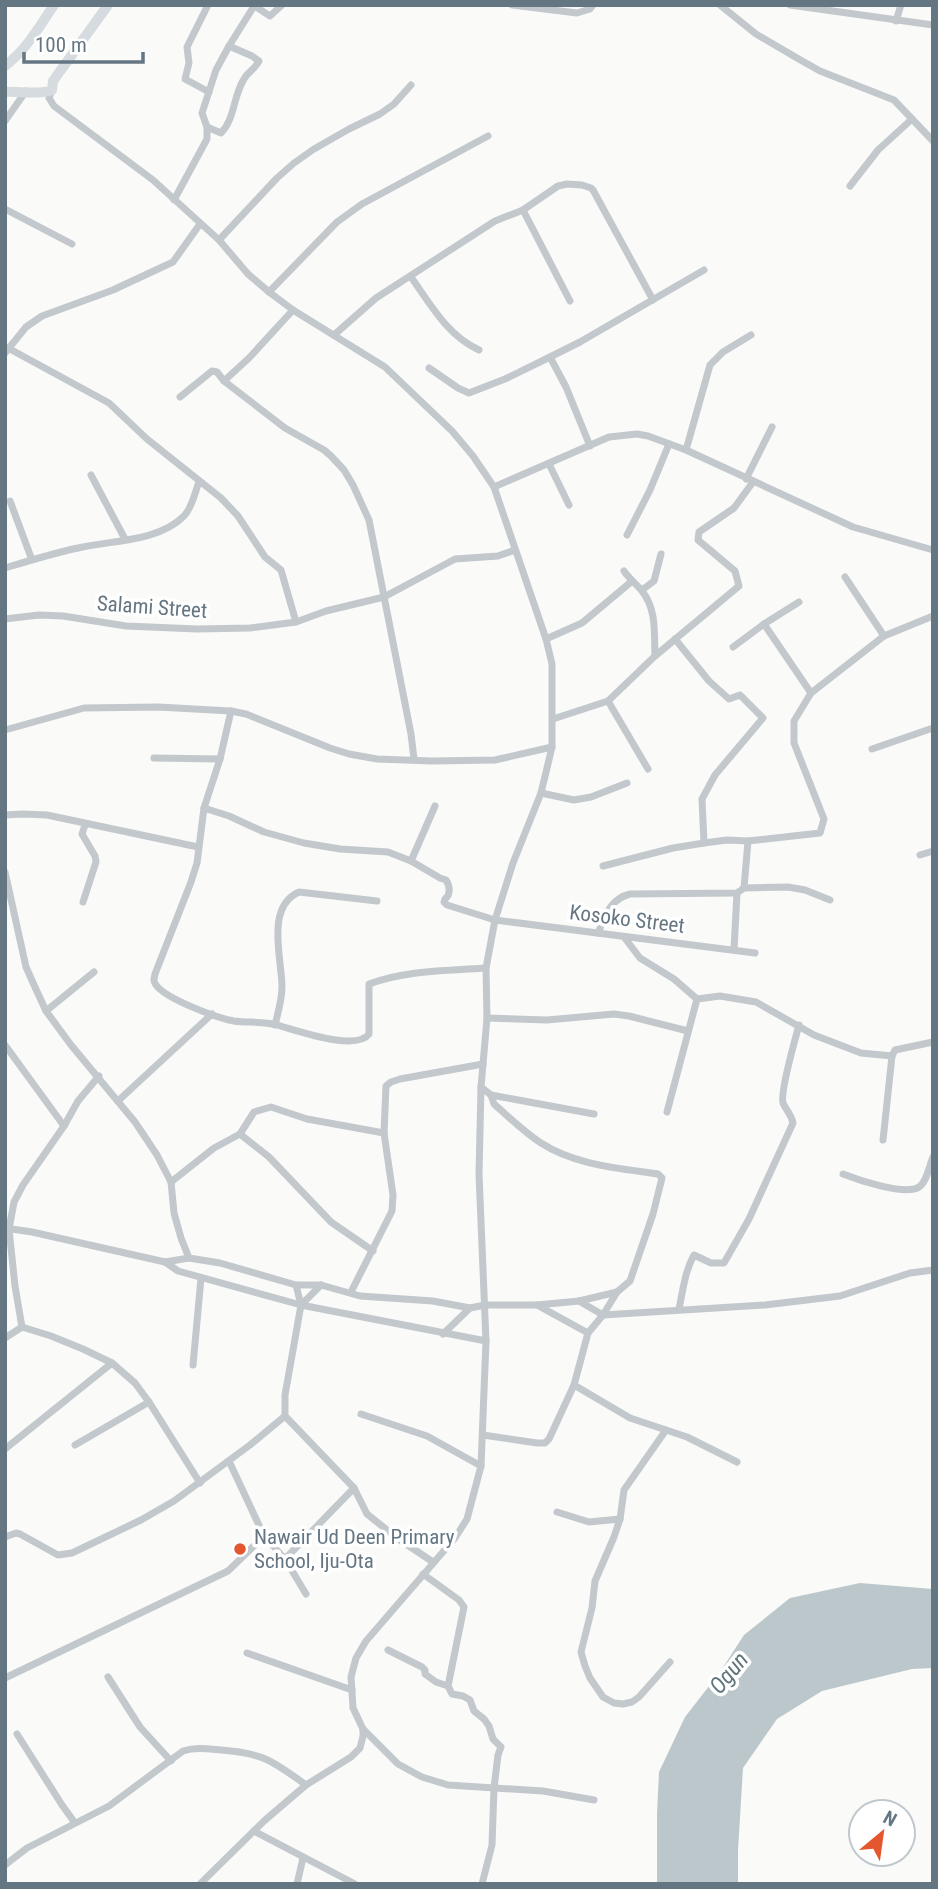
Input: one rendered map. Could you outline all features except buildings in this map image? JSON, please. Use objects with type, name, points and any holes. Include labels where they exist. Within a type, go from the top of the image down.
[{"type":"main road","points":[[5,66],[29,42],[54,5]]},
{"type":"main road","points":[[5,92],[44,94],[52,90],[53,81],[108,5]]},
{"type":"street","points":[[208,5],[187,47],[189,63],[185,79],[209,92]]},
{"type":"street","points":[[174,200],[207,139],[207,127],[202,113],[216,70],[229,46],[254,6],[270,16],[282,5]]},
{"type":"street","points":[[512,5],[577,13],[590,9],[593,5]]},
{"type":"street","points":[[720,5],[756,34],[820,71],[894,100],[933,141]]},
{"type":"street","points":[[790,5],[933,25]]},
{"type":"street","points":[[896,21],[901,5]]},
{"type":"street","points":[[207,127],[221,133],[224,131],[244,79],[259,61],[229,46]]},
{"type":"street","points":[[219,240],[294,163],[349,129],[380,114],[394,104],[411,85]]},
{"type":"street","points":[[52,90],[49,98],[54,106],[153,180],[219,240],[248,274],[269,292],[385,367],[429,408],[473,456],[494,487],[546,639],[552,664],[552,747],[541,793],[513,863],[495,920],[486,968],[487,1018],[481,1087],[479,1174],[486,1342],[481,1466],[467,1518],[455,1538],[366,1641],[356,1658],[351,1677],[351,1700],[363,1729],[398,1764],[422,1777],[448,1785],[543,1791],[594,1800]]},
{"type":"street","points":[[5,121],[26,91]]},
{"type":"street","points":[[849,186],[878,150],[912,119]]},
{"type":"street","points":[[269,292],[337,222],[362,204],[488,136]]},
{"type":"street","points":[[334,335],[376,298],[495,221],[523,209],[558,186],[567,184],[591,188],[653,300]]},
{"type":"street","points":[[5,209],[72,244]]},
{"type":"street","points":[[523,209],[570,301]]},
{"type":"street","points":[[200,224],[173,262],[113,290],[42,316],[26,327],[7,351],[109,403],[147,439],[221,498],[234,511],[265,557],[280,568],[296,622]]},
{"type":"street","points":[[429,368],[469,393],[505,379],[580,342],[704,270]]},
{"type":"street","points":[[411,277],[447,327],[479,350]]},
{"type":"street","points":[[224,380],[249,358],[293,310]]},
{"type":"street","points":[[686,450],[710,365],[723,352],[751,335]]},
{"type":"street","points":[[550,357],[566,387],[590,446]]},
{"type":"street","points":[[180,397],[212,371],[217,372],[295,435],[324,450],[344,470],[369,520],[414,759]]},
{"type":"street","points":[[553,719],[608,701],[655,656],[739,586],[735,571],[698,540],[699,532],[734,508],[749,481],[772,427]]},
{"type":"street","points":[[494,487],[609,437],[637,434],[686,450],[853,527],[933,550]]},
{"type":"street","points":[[627,535],[669,444]]},
{"type":"street","points":[[549,464],[569,505]]},
{"type":"street","points":[[91,475],[125,539]]},
{"type":"street","points":[[5,568],[78,548],[156,534],[184,517],[199,482]]},
{"type":"street","points":[[10,501],[32,559]]},
{"type":"street","points":[[384,597],[455,559],[488,557],[515,551]]},
{"type":"street","points":[[642,590],[654,581],[661,554]]},
{"type":"street","points":[[624,570],[631,582],[642,590],[653,611],[655,656]]},
{"type":"street","points":[[845,577],[884,636]]},
{"type":"street","points":[[546,639],[582,622],[631,582]]},
{"type":"street","name":"Salami Street","points":[[5,619],[51,615],[126,626],[228,630],[296,622],[327,611],[384,597]]},
{"type":"street","points":[[733,647],[799,602]]},
{"type":"street","points":[[603,866],[704,843],[748,841],[820,832],[824,819],[794,743],[794,722],[811,693],[884,636],[933,616]]},
{"type":"street","points":[[764,624],[811,693]]},
{"type":"street","points":[[675,639],[709,681],[730,699],[740,695],[763,718],[715,775],[702,799],[704,843]]},
{"type":"street","points":[[608,701],[648,769]]},
{"type":"street","points":[[5,730],[84,708],[158,707],[231,711],[260,719],[310,741],[349,754],[377,759],[495,760],[552,747]]},
{"type":"street","points":[[231,711],[220,759],[204,808],[197,863],[154,979],[156,984],[167,995],[232,1020],[275,1025],[298,1033],[354,1042],[366,1038],[369,1034],[369,984],[410,973],[486,968]]},
{"type":"street","points":[[872,749],[933,728]]},
{"type":"street","points":[[153,758],[220,759]]},
{"type":"street","points":[[541,793],[574,800],[591,797],[627,783]]},
{"type":"street","points":[[204,808],[283,837],[324,847],[388,852],[411,861],[435,806]]},
{"type":"street","points":[[5,815],[47,815],[198,847]]},
{"type":"street","points":[[83,902],[96,862],[82,834],[85,825]]},
{"type":"street","points":[[734,949],[737,894],[744,887],[748,841]]},
{"type":"street","points":[[920,855],[933,851]]},
{"type":"street","name":"Kosoko Street","points":[[411,861],[446,880],[449,888],[444,902],[447,905],[495,920],[755,953]]},
{"type":"street","points":[[5,872],[26,967],[46,1011],[147,1139],[171,1182],[174,1213],[189,1258]]},
{"type":"street","points":[[744,887],[788,887],[805,890],[830,900]]},
{"type":"street","points":[[275,1025],[282,984],[277,945],[282,910],[290,896],[299,892],[377,901]]},
{"type":"street","points":[[597,933],[612,903],[622,896],[642,893],[737,894]]},
{"type":"street","points":[[624,937],[640,958],[674,979],[697,999],[720,996],[757,1002],[814,1035],[861,1053],[892,1056]]},
{"type":"street","points":[[46,1011],[94,972]]},
{"type":"street","points":[[667,1112],[697,999]]},
{"type":"street","points":[[118,1100],[212,1014]]},
{"type":"street","points":[[487,1018],[547,1020],[614,1014],[688,1031]]},
{"type":"street","points":[[679,1309],[686,1272],[692,1257],[694,1255],[711,1264],[724,1263],[749,1219],[793,1123],[783,1102],[784,1085],[799,1025]]},
{"type":"street","points":[[883,1140],[892,1056],[895,1050],[933,1042]]},
{"type":"street","points":[[5,1045],[64,1126]]},
{"type":"street","points":[[351,1292],[392,1211],[393,1195],[384,1133],[387,1086],[391,1082],[483,1064]]},
{"type":"street","points":[[22,1327],[7,1229],[14,1202],[78,1101],[99,1076]]},
{"type":"street","points":[[481,1087],[491,1095],[594,1114]]},
{"type":"street","points":[[483,1435],[545,1443],[554,1430],[574,1385],[588,1333],[617,1292],[630,1282],[653,1214],[662,1177],[658,1174],[593,1164],[546,1146],[494,1104],[491,1095]]},
{"type":"street","points":[[171,1182],[214,1148],[240,1134],[254,1112],[271,1107],[307,1119],[384,1133]]},
{"type":"street","points":[[240,1134],[269,1157],[331,1222],[373,1251]]},
{"type":"street","points":[[843,1174],[877,1186],[911,1190],[923,1184],[933,1157]]},
{"type":"street","points":[[7,1229],[32,1232],[165,1262],[178,1271],[300,1305],[486,1342]]},
{"type":"street","points":[[165,1262],[189,1258],[220,1263],[296,1285],[321,1285],[360,1296],[433,1301],[470,1308],[579,1301],[617,1292]]},
{"type":"street","points":[[579,1301],[603,1315],[765,1305],[834,1297],[910,1273],[933,1270]]},
{"type":"street","points":[[193,1364],[201,1278]]},
{"type":"street","points":[[296,1285],[300,1305],[285,1395],[285,1416],[354,1488],[367,1514],[433,1562]]},
{"type":"street","points":[[300,1305],[321,1285]]},
{"type":"street","points":[[537,1305],[588,1333]]},
{"type":"street","points":[[443,1334],[470,1308]]},
{"type":"street","points":[[5,1338],[22,1327]]},
{"type":"street","points":[[22,1327],[66,1341],[112,1363],[135,1383],[200,1483]]},
{"type":"street","points":[[5,1449],[112,1363]]},
{"type":"street","points":[[574,1385],[622,1414],[687,1437],[737,1462]]},
{"type":"street","points":[[75,1445],[149,1402]]},
{"type":"street","points":[[360,1414],[426,1436],[481,1466]]},
{"type":"street","points":[[5,1537],[20,1534],[58,1555],[68,1555],[174,1501],[285,1416]]},
{"type":"street","points":[[666,1430],[624,1490],[620,1519],[595,1581],[593,1608],[582,1652],[585,1666],[597,1689],[603,1697],[614,1703],[632,1702],[639,1697],[670,1662]]},
{"type":"street","points":[[229,1461],[264,1536],[285,1559],[306,1594]]},
{"type":"street","points":[[285,1559],[354,1488]]},
{"type":"street","points":[[557,1512],[589,1522],[620,1519]]},
{"type":"street","points":[[5,1678],[228,1571],[264,1536]]},
{"type":"street","points":[[423,1574],[459,1600],[464,1607],[448,1686],[452,1694],[470,1700],[474,1711],[489,1726],[493,1739],[501,1747],[494,1788],[492,1845],[482,1884]]},
{"type":"street","points":[[388,1650],[422,1667],[425,1674],[448,1686]]},
{"type":"street","points":[[247,1653],[352,1690]]},
{"type":"street","points":[[108,1677],[140,1727],[171,1761]]},
{"type":"street","points":[[200,1884],[306,1785],[356,1752],[362,1742],[363,1729]]},
{"type":"street","points":[[17,1734],[75,1823]]},
{"type":"street","points":[[5,1865],[27,1848],[109,1806],[183,1751],[193,1748],[252,1753],[269,1759],[306,1785]]},
{"type":"street","points":[[254,1831],[355,1884]]},
{"type":"street","points":[[298,1884],[303,1858]]},
{"type":"water","name":"Ogun","points":[[860,1583],[933,1589],[933,1668],[912,1669],[822,1691],[777,1719],[743,1768],[738,1884],[657,1884],[659,1772],[685,1717],[720,1672],[744,1635],[790,1598]]},
{"type":"place","name":"Nawair Ud Deen Primary School, Iju-Ota","points":[[240,1549]]}]
